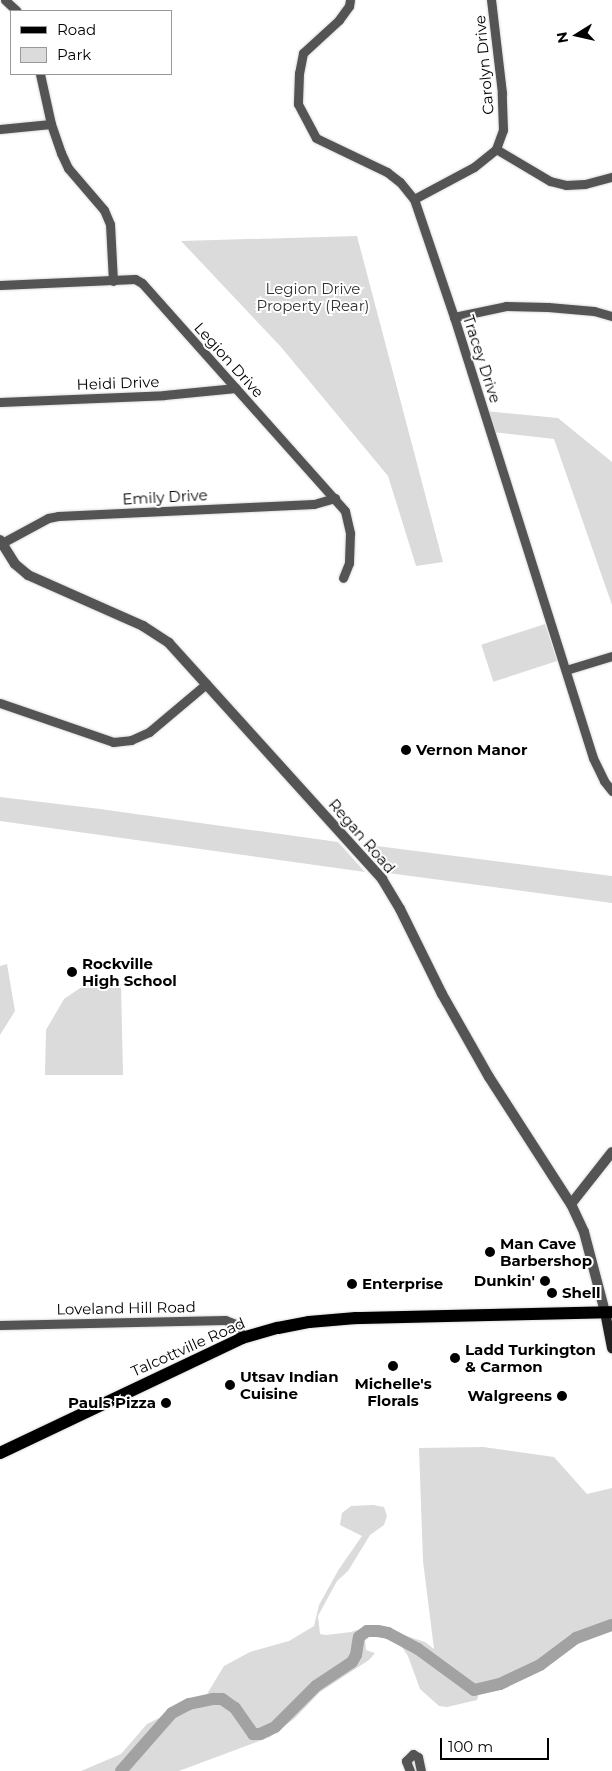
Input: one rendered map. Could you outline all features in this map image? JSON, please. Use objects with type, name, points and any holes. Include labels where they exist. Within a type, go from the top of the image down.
[{"type":"main road","name":"Talcottville Road","points":[[0,1453],[242,1338],[278,1328],[324,1320],[608,1312]]},
{"type":"main road","points":[[608,1312],[612,1348]]},
{"type":"street","points":[[5,0],[16,10]]},
{"type":"street","name":"Tracey Drive","points":[[350,0],[349,6],[339,20],[303,53],[298,73],[298,104],[316,138],[387,172],[400,182],[414,199],[454,317],[593,758],[604,781],[612,790]]},
{"type":"street","name":"Carolyn Drive","points":[[492,0],[503,130],[496,149]]},
{"type":"street","points":[[40,75],[51,124],[68,168],[104,210],[110,224],[113,281]]},
{"type":"street","points":[[0,129],[51,124]]},
{"type":"street","points":[[414,199],[474,168],[496,149],[550,181],[566,185],[585,184],[612,177]]},
{"type":"street","name":"Legion Drive","points":[[0,285],[135,279],[142,283],[345,511],[350,532],[349,563],[343,578]]},
{"type":"street","points":[[454,317],[506,306],[594,311],[612,316]]},
{"type":"street","name":"Heidi Drive","points":[[0,402],[164,395],[236,388]]},
{"type":"street","name":"Emily Drive","points":[[1,542],[48,518],[58,516],[314,504],[335,498]]},
{"type":"street","name":"Regan Road","points":[[1,542],[15,564],[28,575],[154,632],[169,644],[382,879],[400,909],[442,994],[489,1077],[571,1204],[584,1232],[608,1312]]},
{"type":"street","points":[[566,670],[612,656]]},
{"type":"street","points":[[0,703],[113,742],[131,740],[149,732],[206,684]]},
{"type":"street","points":[[571,1204],[612,1152]]},
{"type":"street","name":"Loveland Hill Road","points":[[0,1325],[225,1320],[238,1325],[242,1338]]},
{"type":"street","points":[[410,1771],[406,1761],[413,1754],[418,1757],[421,1771]]},
{"type":"green space","name":"Legion Drive Property (Rear)","points":[[357,236],[443,562],[416,566],[388,476],[281,347],[181,241]]},
{"type":"green space","points":[[485,411],[558,418],[612,462],[612,605],[554,439],[492,432]]},
{"type":"green space","points":[[545,624],[557,661],[493,682],[481,645]]},
{"type":"green space","points":[[0,797],[338,842],[365,872],[0,821]]},
{"type":"green space","points":[[361,844],[612,876],[612,903],[388,873]]},
{"type":"green space","points":[[7,964],[15,1011],[0,1035],[0,966]]},
{"type":"green space","points":[[86,984],[121,984],[123,1075],[45,1075],[46,1030],[64,999]]},
{"type":"green space","points":[[483,1447],[554,1457],[587,1494],[612,1488],[612,1625],[576,1638],[540,1665],[505,1682],[480,1690],[477,1700],[447,1707],[439,1706],[420,1689],[408,1656],[398,1641],[373,1635],[365,1638],[366,1650],[375,1653],[369,1660],[320,1692],[295,1718],[270,1737],[179,1771],[81,1771],[121,1754],[147,1724],[207,1694],[224,1666],[250,1652],[289,1641],[314,1626],[319,1605],[339,1569],[362,1536],[340,1525],[342,1513],[351,1506],[373,1505],[384,1507],[387,1516],[384,1525],[370,1535],[348,1571],[337,1581],[318,1616],[320,1634],[351,1632],[369,1626],[382,1628],[425,1642],[434,1649],[423,1561],[419,1448]]},
{"type":"waterway","points":[[121,1771],[172,1713],[189,1704],[222,1699],[235,1708],[253,1734],[260,1734],[275,1727],[316,1686],[352,1662],[356,1655],[359,1637],[367,1631],[388,1633],[418,1649],[474,1690],[500,1684],[540,1665],[576,1638],[612,1625]]},
{"type":"place","name":"Vernon Manor","points":[[406,750]]},
{"type":"place","name":"Rockville High School","points":[[72,972]]},
{"type":"place","name":"Man Cave Barbershop","points":[[490,1252]]},
{"type":"place","name":"Dunkin'","points":[[545,1281]]},
{"type":"place","name":"Enterprise","points":[[352,1284]]},
{"type":"place","name":"Shell","points":[[552,1293]]},
{"type":"place","name":"Ladd Turkington & Carmon","points":[[455,1358]]},
{"type":"place","name":"Michelle's Florals","points":[[393,1366]]},
{"type":"place","name":"Utsav Indian Cuisine","points":[[230,1385]]},
{"type":"place","name":"Walgreens","points":[[562,1396]]},
{"type":"place","name":"Pauls Pizza","points":[[166,1403]]}]
